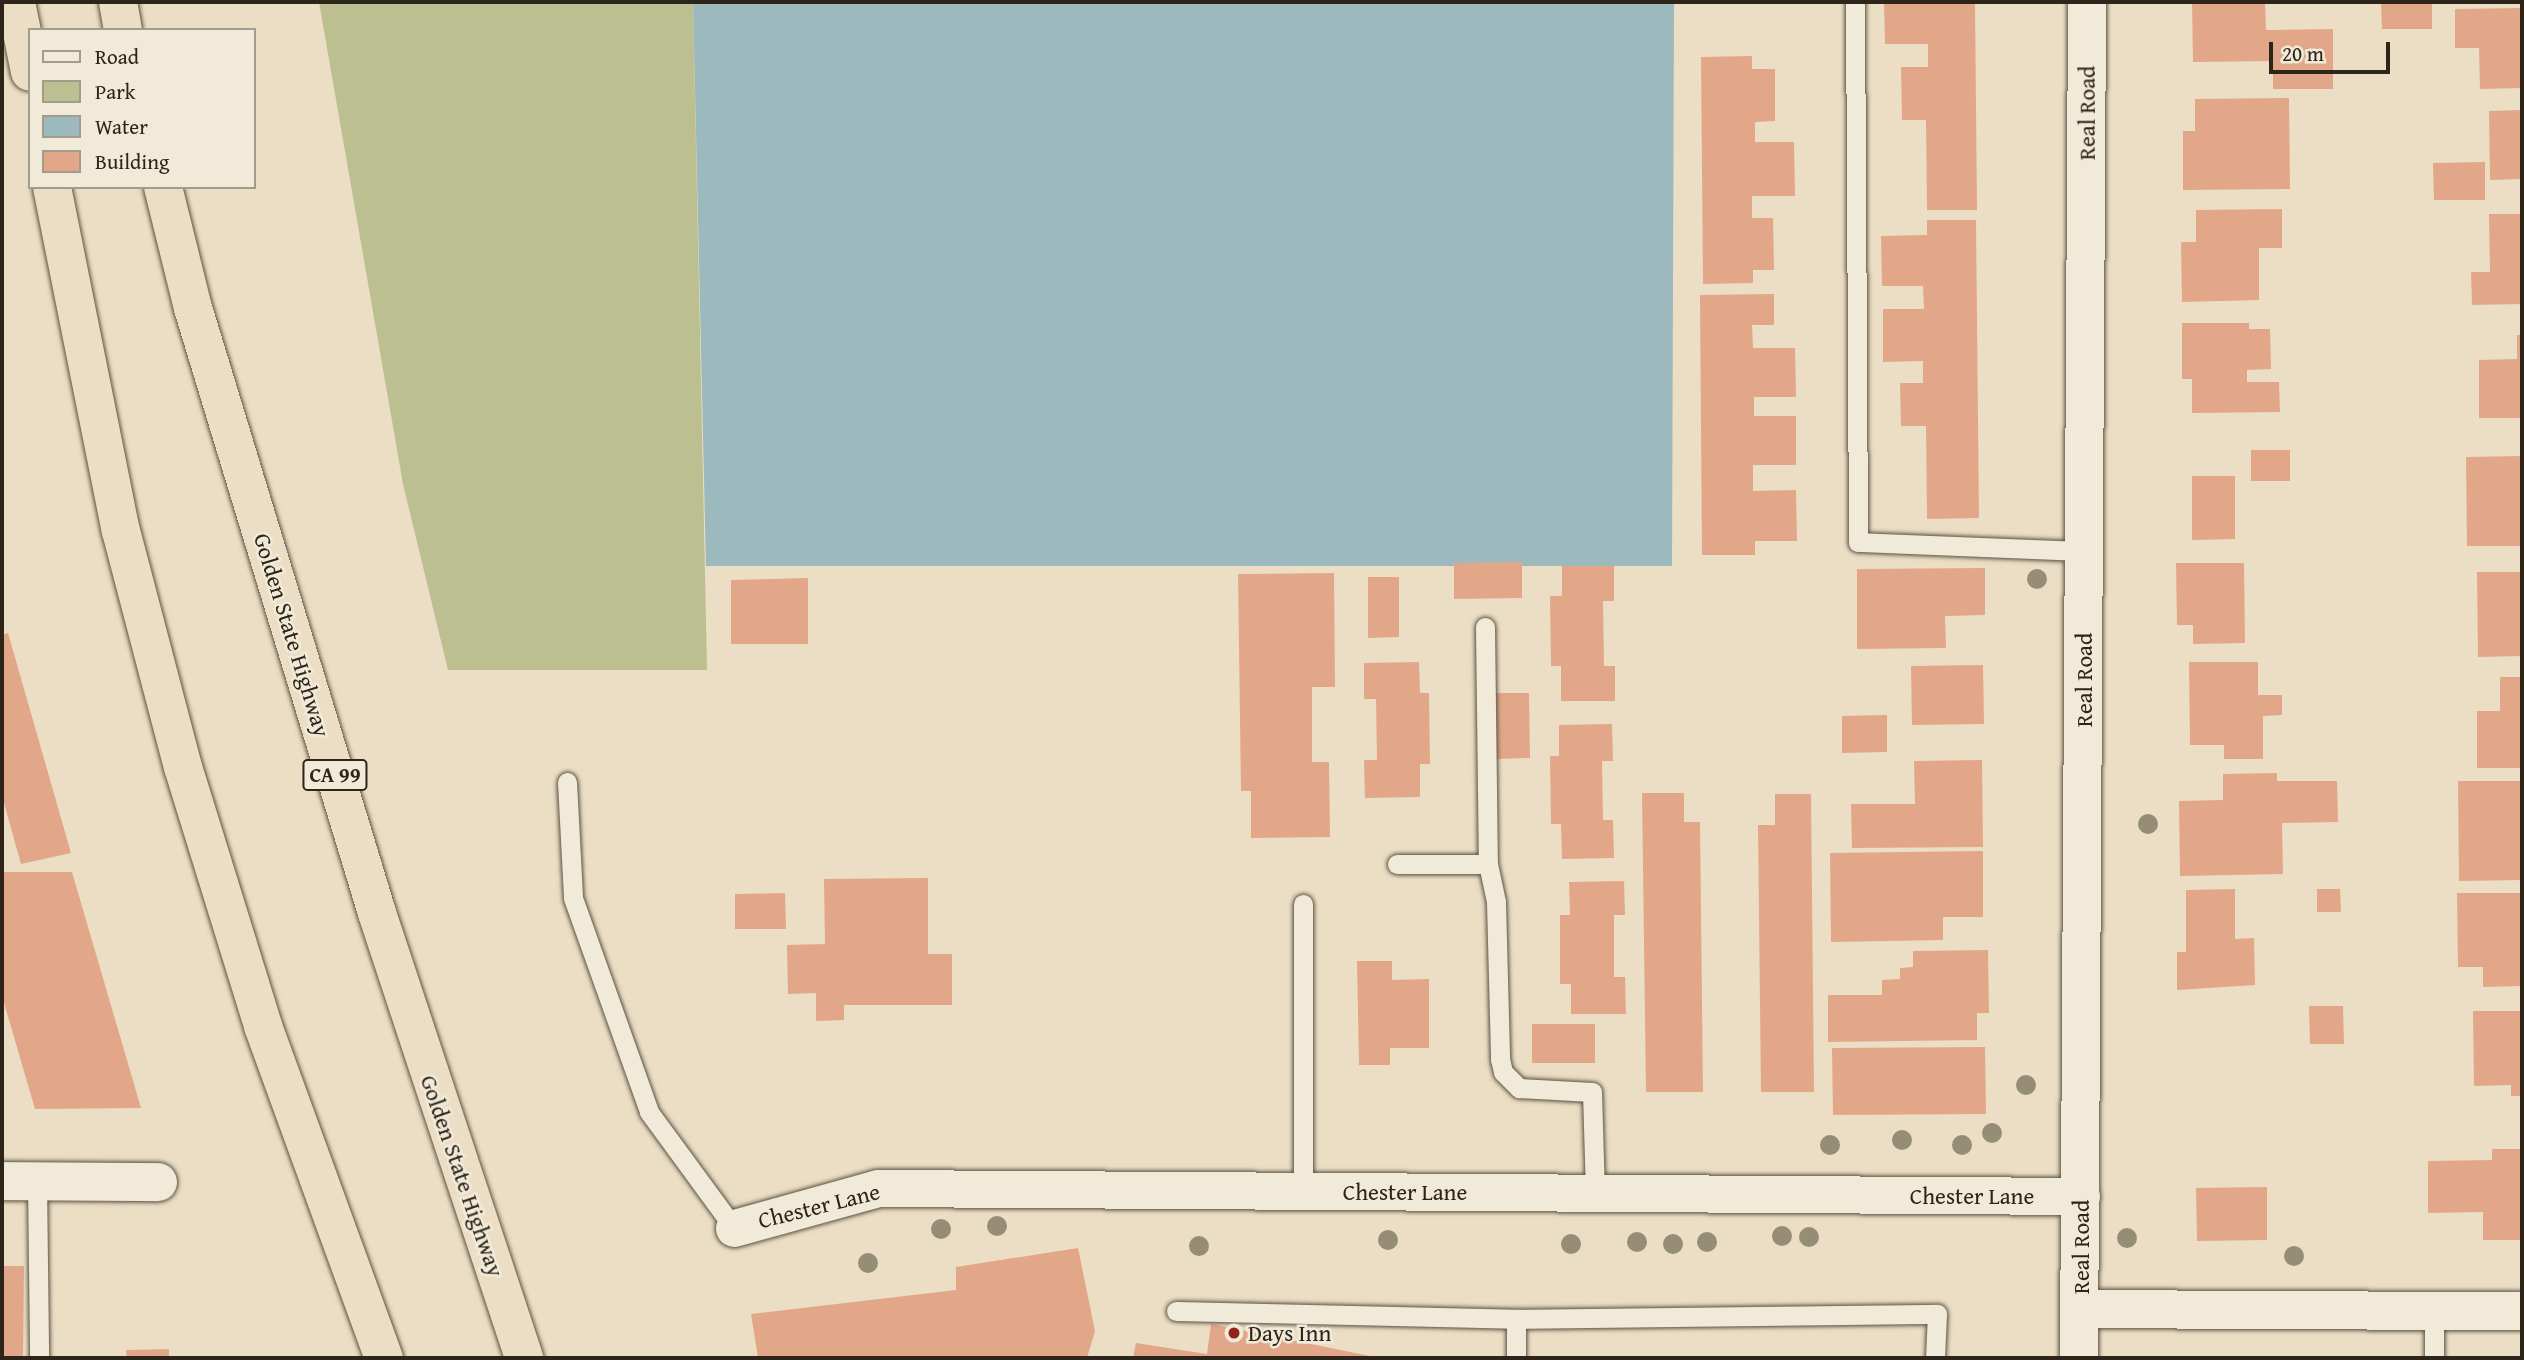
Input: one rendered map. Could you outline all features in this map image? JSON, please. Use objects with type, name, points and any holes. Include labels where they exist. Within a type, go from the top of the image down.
[{"type":"highway","points":[[16,2],[28,62]]},
{"type":"highway","points":[[118,2],[123,28]]},
{"type":"highway","points":[[52,189],[121,531],[183,767],[263,1026],[384,1358]]},
{"type":"highway","name":"Golden State Highway","points":[[164,189],[197,321],[377,913],[524,1358]]},
{"type":"highway","points":[[324,1195],[362,1358]]},
{"type":"street","name":"Real Road","points":[[2079,1358],[2087,2]]},
{"type":"street","points":[[20,1182],[158,1182]]},
{"type":"street","name":"Chester Lane","points":[[734,1228],[878,1188],[2081,1196]]},
{"type":"street","points":[[2080,1310],[2522,1311]]},
{"type":"lane","points":[[1855,2],[1858,542],[2085,551]]},
{"type":"lane","points":[[1485,627],[1488,863],[1496,902],[1503,1072],[1520,1088],[1534,1093],[1592,1091],[1595,1193]]},
{"type":"lane","points":[[567,782],[573,898],[649,1112],[734,1228]]},
{"type":"lane","points":[[1397,864],[1488,863]]},
{"type":"lane","points":[[1303,904],[1303,1191]]},
{"type":"lane","points":[[20,1182],[39,1358]]},
{"type":"lane","points":[[1176,1311],[1516,1319],[1937,1314],[1935,1358]]},
{"type":"lane","points":[[2434,1311],[2434,1358]]},
{"type":"lane","points":[[1516,1319],[1516,1358]]},
{"type":"green space","points":[[319,2],[693,2],[707,670],[448,670],[403,484]]},
{"type":"water","points":[[693,2],[1674,2],[1672,566],[706,566]]},
{"type":"building","points":[[1884,2],[1975,2],[1977,210],[1927,210],[1926,120],[1902,120],[1901,67],[1928,67],[1928,44],[1885,44]]},
{"type":"building","points":[[2192,2],[2265,2],[2266,30],[2333,29],[2333,89],[2273,89],[2273,61],[2193,62]]},
{"type":"building","points":[[2381,2],[2432,2],[2432,29],[2382,29]]},
{"type":"building","points":[[2522,8],[2522,88],[2480,89],[2479,48],[2455,48],[2455,9]]},
{"type":"building","points":[[1752,56],[1752,69],[1775,69],[1775,121],[1755,122],[1755,142],[1794,142],[1795,196],[1752,196],[1752,218],[1773,218],[1774,270],[1753,270],[1753,283],[1703,284],[1701,57]]},
{"type":"building","points":[[2289,98],[2290,189],[2183,190],[2183,131],[2195,131],[2195,99]]},
{"type":"building","points":[[2522,110],[2522,179],[2490,180],[2489,111]]},
{"type":"building","points":[[2485,162],[2485,200],[2434,200],[2433,163]]},
{"type":"building","points":[[2282,209],[2282,248],[2259,248],[2259,300],[2182,302],[2181,242],[2196,242],[2196,210]]},
{"type":"building","points":[[2489,214],[2522,214],[2522,304],[2472,305],[2471,272],[2490,272]]},
{"type":"building","points":[[1927,220],[1976,220],[1979,518],[1927,519],[1926,426],[1901,426],[1900,383],[1923,383],[1923,361],[1883,362],[1883,309],[1924,309],[1923,286],[1882,286],[1881,236],[1927,235]]},
{"type":"building","points":[[1774,294],[1774,325],[1752,325],[1753,348],[1795,348],[1796,397],[1754,397],[1754,416],[1796,416],[1796,465],[1753,465],[1753,491],[1796,490],[1797,541],[1755,541],[1755,555],[1702,555],[1700,295]]},
{"type":"building","points":[[2182,323],[2249,323],[2249,329],[2270,329],[2271,369],[2247,370],[2247,382],[2279,382],[2280,412],[2192,413],[2192,379],[2182,379]]},
{"type":"building","points":[[2517,335],[2522,335],[2522,418],[2479,418],[2479,360],[2517,359]]},
{"type":"building","points":[[2251,450],[2290,450],[2290,481],[2251,481]]},
{"type":"building","points":[[2522,456],[2522,546],[2467,546],[2466,457]]},
{"type":"building","points":[[2192,476],[2235,476],[2235,539],[2192,540]]},
{"type":"building","points":[[1522,562],[1522,598],[1454,599],[1454,563]]},
{"type":"building","points":[[2176,563],[2244,563],[2245,643],[2193,644],[2193,625],[2177,625]]},
{"type":"building","points":[[1562,566],[1614,566],[1614,601],[1603,601],[1604,666],[1615,666],[1615,701],[1561,701],[1561,666],[1551,666],[1550,596],[1562,596]]},
{"type":"building","points":[[1985,568],[1985,615],[1945,616],[1946,648],[1857,649],[1857,569]]},
{"type":"building","points":[[2477,572],[2522,572],[2522,656],[2478,657]]},
{"type":"building","points":[[1334,573],[1335,687],[1312,687],[1312,762],[1329,762],[1330,837],[1251,838],[1251,791],[1241,791],[1238,574]]},
{"type":"building","points":[[1368,577],[1399,577],[1399,637],[1368,638]]},
{"type":"building","points":[[808,578],[808,644],[731,644],[731,580]]},
{"type":"building","points":[[8,633],[71,853],[21,864],[2,796],[2,635]]},
{"type":"building","points":[[1419,662],[1420,693],[1429,693],[1430,764],[1420,764],[1420,797],[1365,798],[1364,760],[1377,760],[1376,699],[1364,699],[1364,663]]},
{"type":"building","points":[[2189,662],[2258,662],[2258,695],[2282,695],[2282,715],[2263,716],[2263,759],[2224,759],[2224,745],[2190,745]]},
{"type":"building","points":[[1983,665],[1984,724],[1912,725],[1911,666]]},
{"type":"building","points":[[2500,677],[2522,677],[2522,768],[2477,768],[2477,711],[2500,711]]},
{"type":"building","points":[[1495,693],[1529,693],[1530,758],[1496,759]]},
{"type":"building","points":[[1887,715],[1887,752],[1842,753],[1842,716]]},
{"type":"building","points":[[1612,724],[1613,761],[1602,761],[1603,820],[1613,820],[1614,858],[1562,859],[1561,824],[1551,824],[1550,756],[1559,756],[1559,725]]},
{"type":"building","points":[[1982,760],[1983,847],[1852,848],[1851,804],[1915,804],[1914,761]]},
{"type":"building","points":[[2277,773],[2277,781],[2337,781],[2338,822],[2282,823],[2283,874],[2180,876],[2179,801],[2223,800],[2223,774]]},
{"type":"building","points":[[2458,781],[2522,781],[2522,880],[2459,881]]},
{"type":"building","points":[[1642,793],[1684,793],[1684,822],[1700,822],[1703,1092],[1646,1092]]},
{"type":"building","points":[[1775,794],[1811,794],[1814,1092],[1761,1092],[1758,825],[1775,825]]},
{"type":"building","points":[[1983,851],[1983,917],[1943,917],[1943,940],[1831,942],[1830,853]]},
{"type":"building","points":[[2,872],[72,872],[141,1108],[35,1109],[2,996]]},
{"type":"building","points":[[928,878],[928,954],[952,954],[952,1005],[844,1005],[844,1020],[816,1021],[816,993],[788,994],[787,945],[825,944],[824,879]]},
{"type":"building","points":[[1624,881],[1625,915],[1614,915],[1614,977],[1625,977],[1626,1014],[1571,1014],[1571,984],[1560,984],[1560,915],[1570,915],[1569,882]]},
{"type":"building","points":[[2235,889],[2235,939],[2254,938],[2255,985],[2177,990],[2177,952],[2186,952],[2186,890]]},
{"type":"building","points":[[2317,889],[2340,889],[2341,912],[2317,912]]},
{"type":"building","points":[[785,893],[786,929],[735,929],[735,894]]},
{"type":"building","points":[[2457,893],[2522,893],[2522,986],[2483,987],[2483,967],[2458,967]]},
{"type":"building","points":[[1988,950],[1989,1013],[1977,1013],[1977,1040],[1828,1042],[1828,995],[1882,995],[1882,980],[1900,979],[1900,968],[1913,967],[1913,951]]},
{"type":"building","points":[[1357,961],[1392,961],[1392,980],[1429,979],[1429,1048],[1390,1048],[1390,1065],[1359,1065]]},
{"type":"building","points":[[2309,1006],[2343,1006],[2344,1044],[2310,1044]]},
{"type":"building","points":[[2473,1011],[2522,1011],[2522,1096],[2511,1096],[2511,1085],[2474,1086]]},
{"type":"building","points":[[1532,1024],[1595,1024],[1595,1063],[1532,1063]]},
{"type":"building","points":[[1985,1047],[1986,1114],[1833,1115],[1832,1048]]},
{"type":"building","points":[[2492,1149],[2522,1149],[2522,1240],[2483,1240],[2483,1212],[2428,1213],[2428,1161],[2492,1160]]},
{"type":"building","points":[[2267,1187],[2267,1240],[2197,1241],[2196,1188]]},
{"type":"building","points":[[1078,1248],[1095,1331],[1087,1358],[758,1358],[751,1314],[956,1290],[956,1267]]},
{"type":"building","points":[[2,1266],[24,1266],[23,1358],[2,1358]]},
{"type":"building","name":"Days Inn","points":[[1211,1324],[1375,1358],[1133,1358],[1136,1343],[1207,1354]]},
{"type":"building","points":[[169,1349],[169,1358],[127,1358],[126,1350]]},
{"type":"place","name":"Days Inn","points":[[1234,1333]]}]
